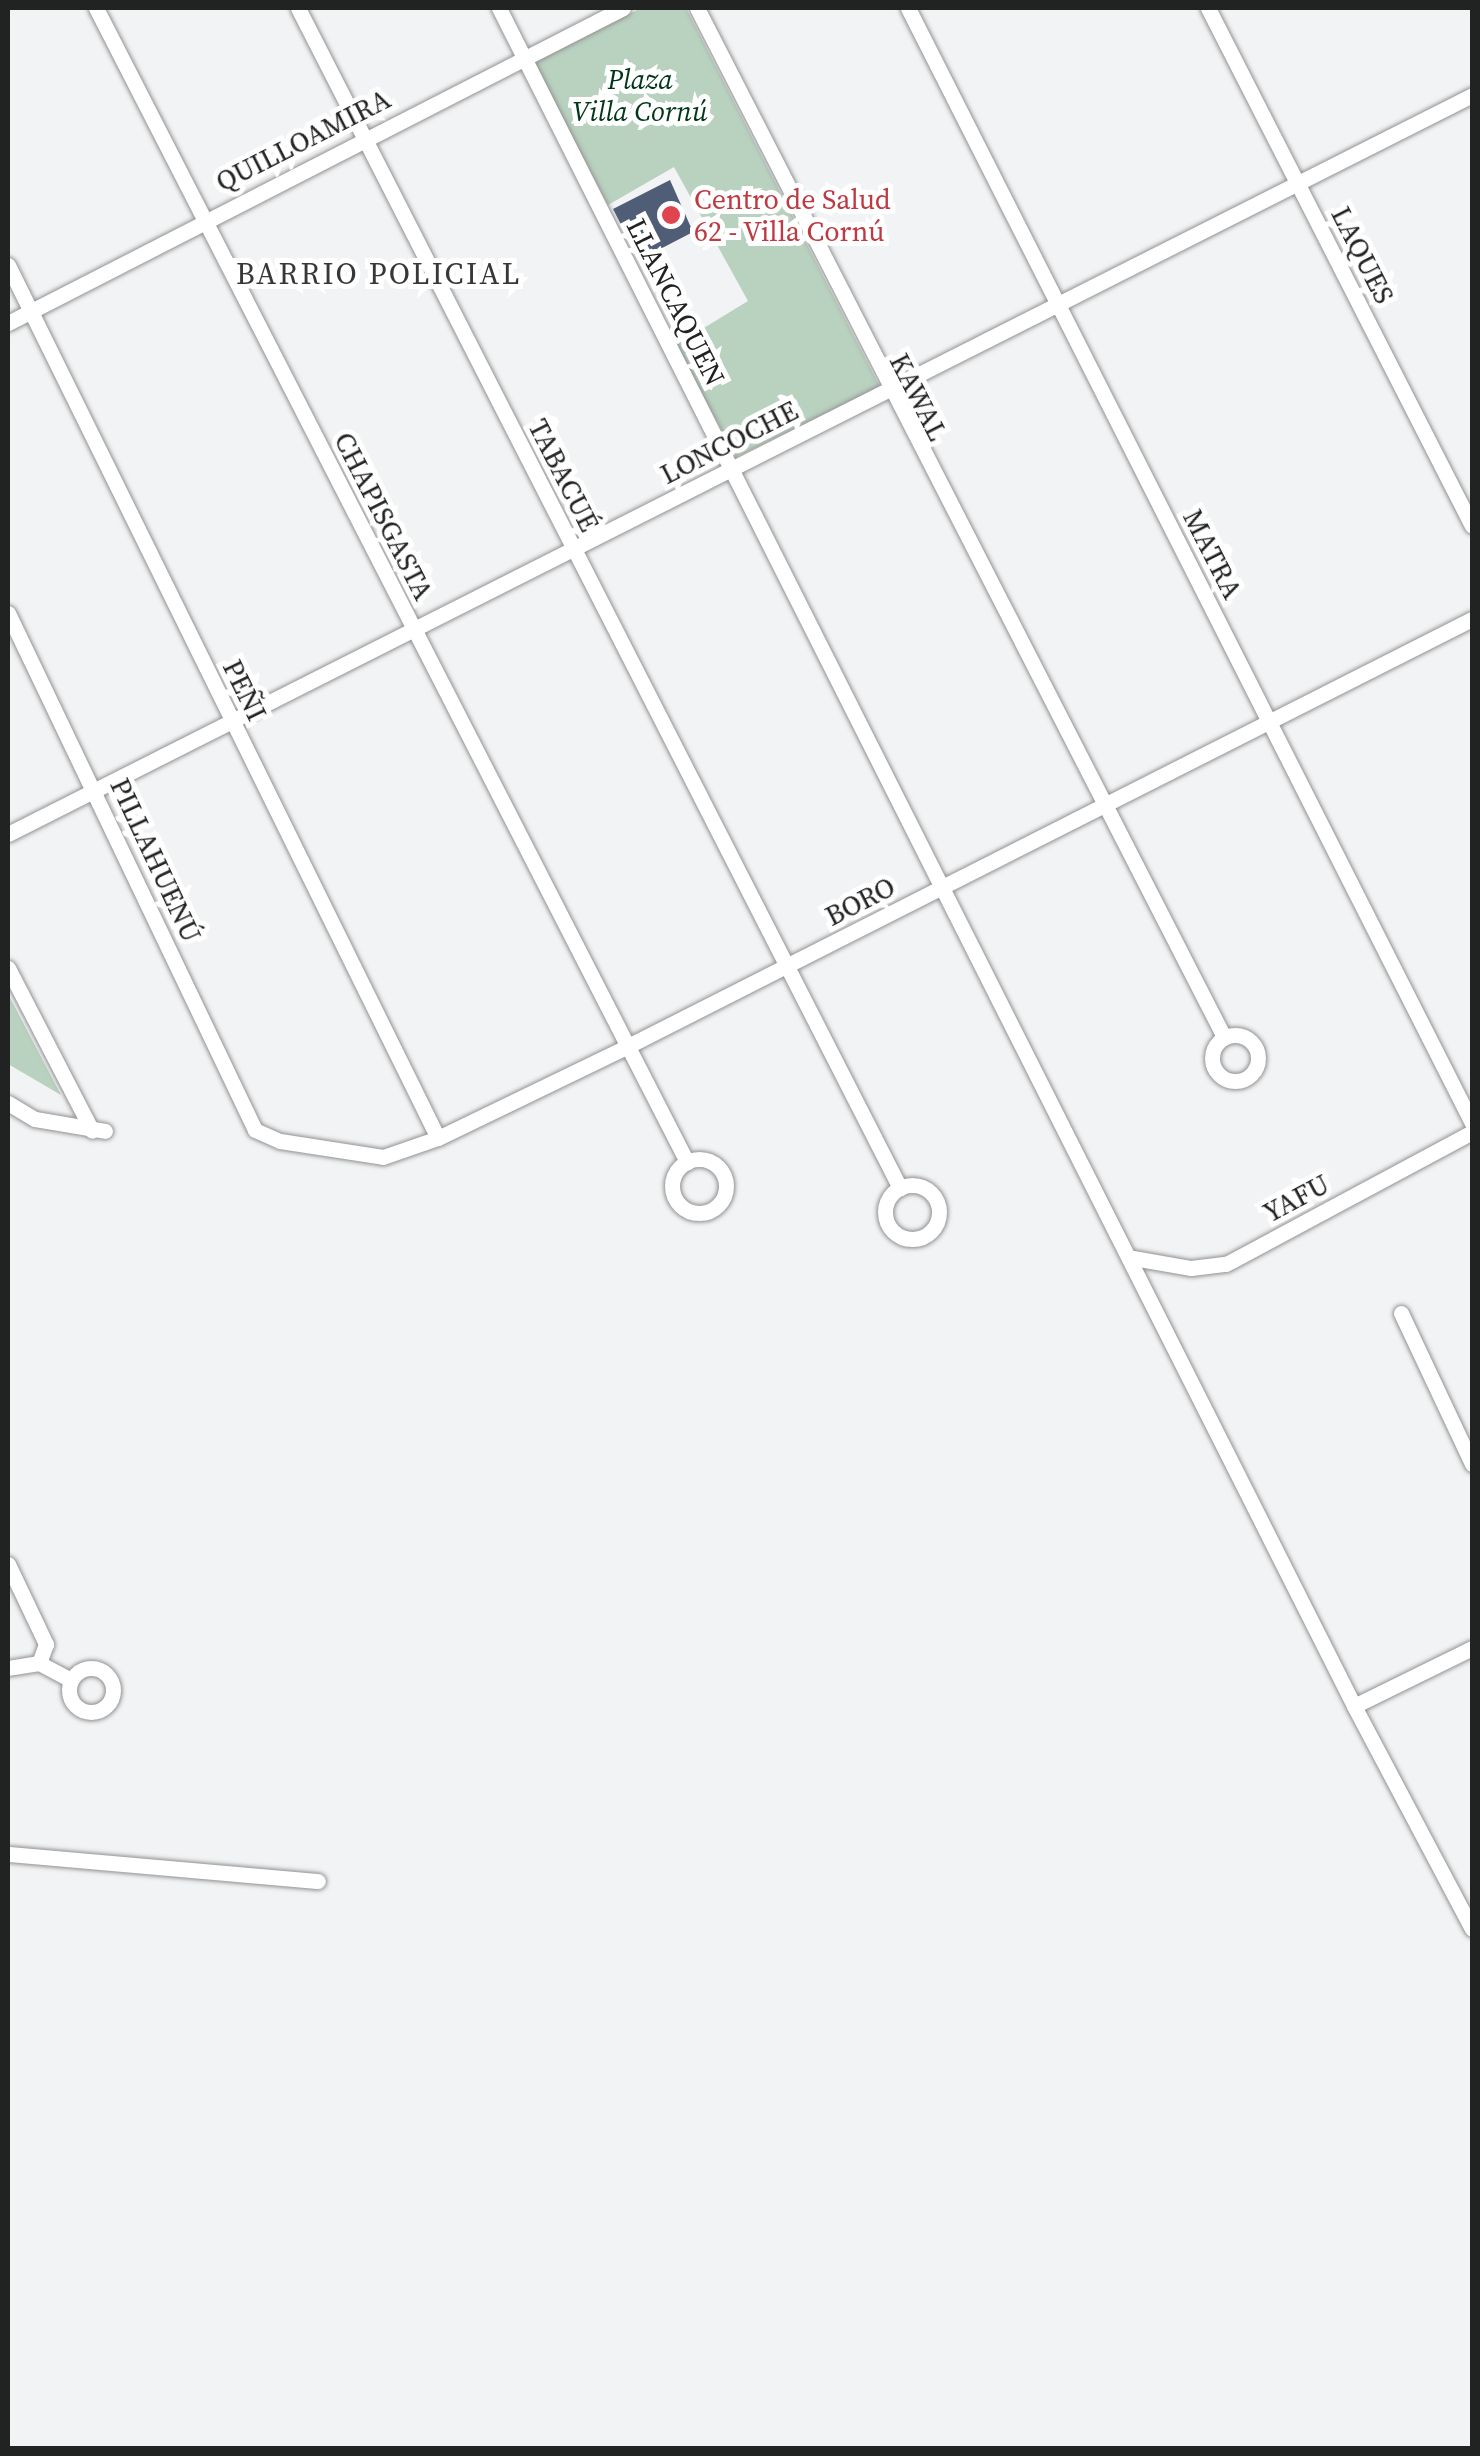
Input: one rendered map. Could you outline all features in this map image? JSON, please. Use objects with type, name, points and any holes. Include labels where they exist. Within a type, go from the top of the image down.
[{"type":"street","name":"CHAPISGASTA","points":[[96,8],[686,1162]]},
{"type":"street","name":"TABACUÉ","points":[[298,8],[900,1188]]},
{"type":"street","name":"LLANCAQUEN","points":[[498,8],[1133,1258],[1354,1706]]},
{"type":"street","name":"QUILLOAMIRA","points":[[8,322],[204,218],[624,8]]},
{"type":"street","name":"KAWAL","points":[[697,8],[888,390],[1224,1037]]},
{"type":"street","name":"MATRA","points":[[908,8],[1472,1124]]},
{"type":"street","name":"LAQUES","points":[[1208,8],[1472,526]]},
{"type":"street","name":"LONCOCHE","points":[[8,834],[1472,95]]},
{"type":"street","name":"PEÑI","points":[[8,265],[438,1138]]},
{"type":"street","name":"PILLAHUENÚ","points":[[8,614],[96,790],[255,1130]]},
{"type":"street","name":"BORO","points":[[255,1130],[280,1140],[383,1157],[438,1138],[626,1047],[1472,619]]},
{"type":"street","points":[[8,968],[99,1131],[34,1119],[8,1103]]},
{"type":"street","name":"YAFU","points":[[1133,1258],[1191,1268],[1226,1264],[1472,1132]]},
{"type":"street","points":[[1401,1313],[1472,1464]]},
{"type":"street","points":[[8,1564],[46,1644],[39,1663]]},
{"type":"street","points":[[1472,1648],[1354,1706],[1472,1929]]},
{"type":"street","points":[[8,1668],[39,1663],[71,1680]]},
{"type":"street","points":[[8,1854],[318,1882]]},
{"type":"green space","name":"Plaza Villa Cornú","points":[[641,8],[686,8],[880,387],[736,457],[676,345],[748,301],[674,167],[608,205],[533,62]]},
{"type":"green space","points":[[8,994],[61,1095],[8,1064]]},
{"type":"building","points":[[670,180],[693,232],[639,260],[613,209]]},
{"type":"place","name":"Centro de Salud 62 - Villa Cornú","points":[[671,215]]},
{"type":"district","name":"BARRIO POLICIAL","points":[[379,274]]}]
